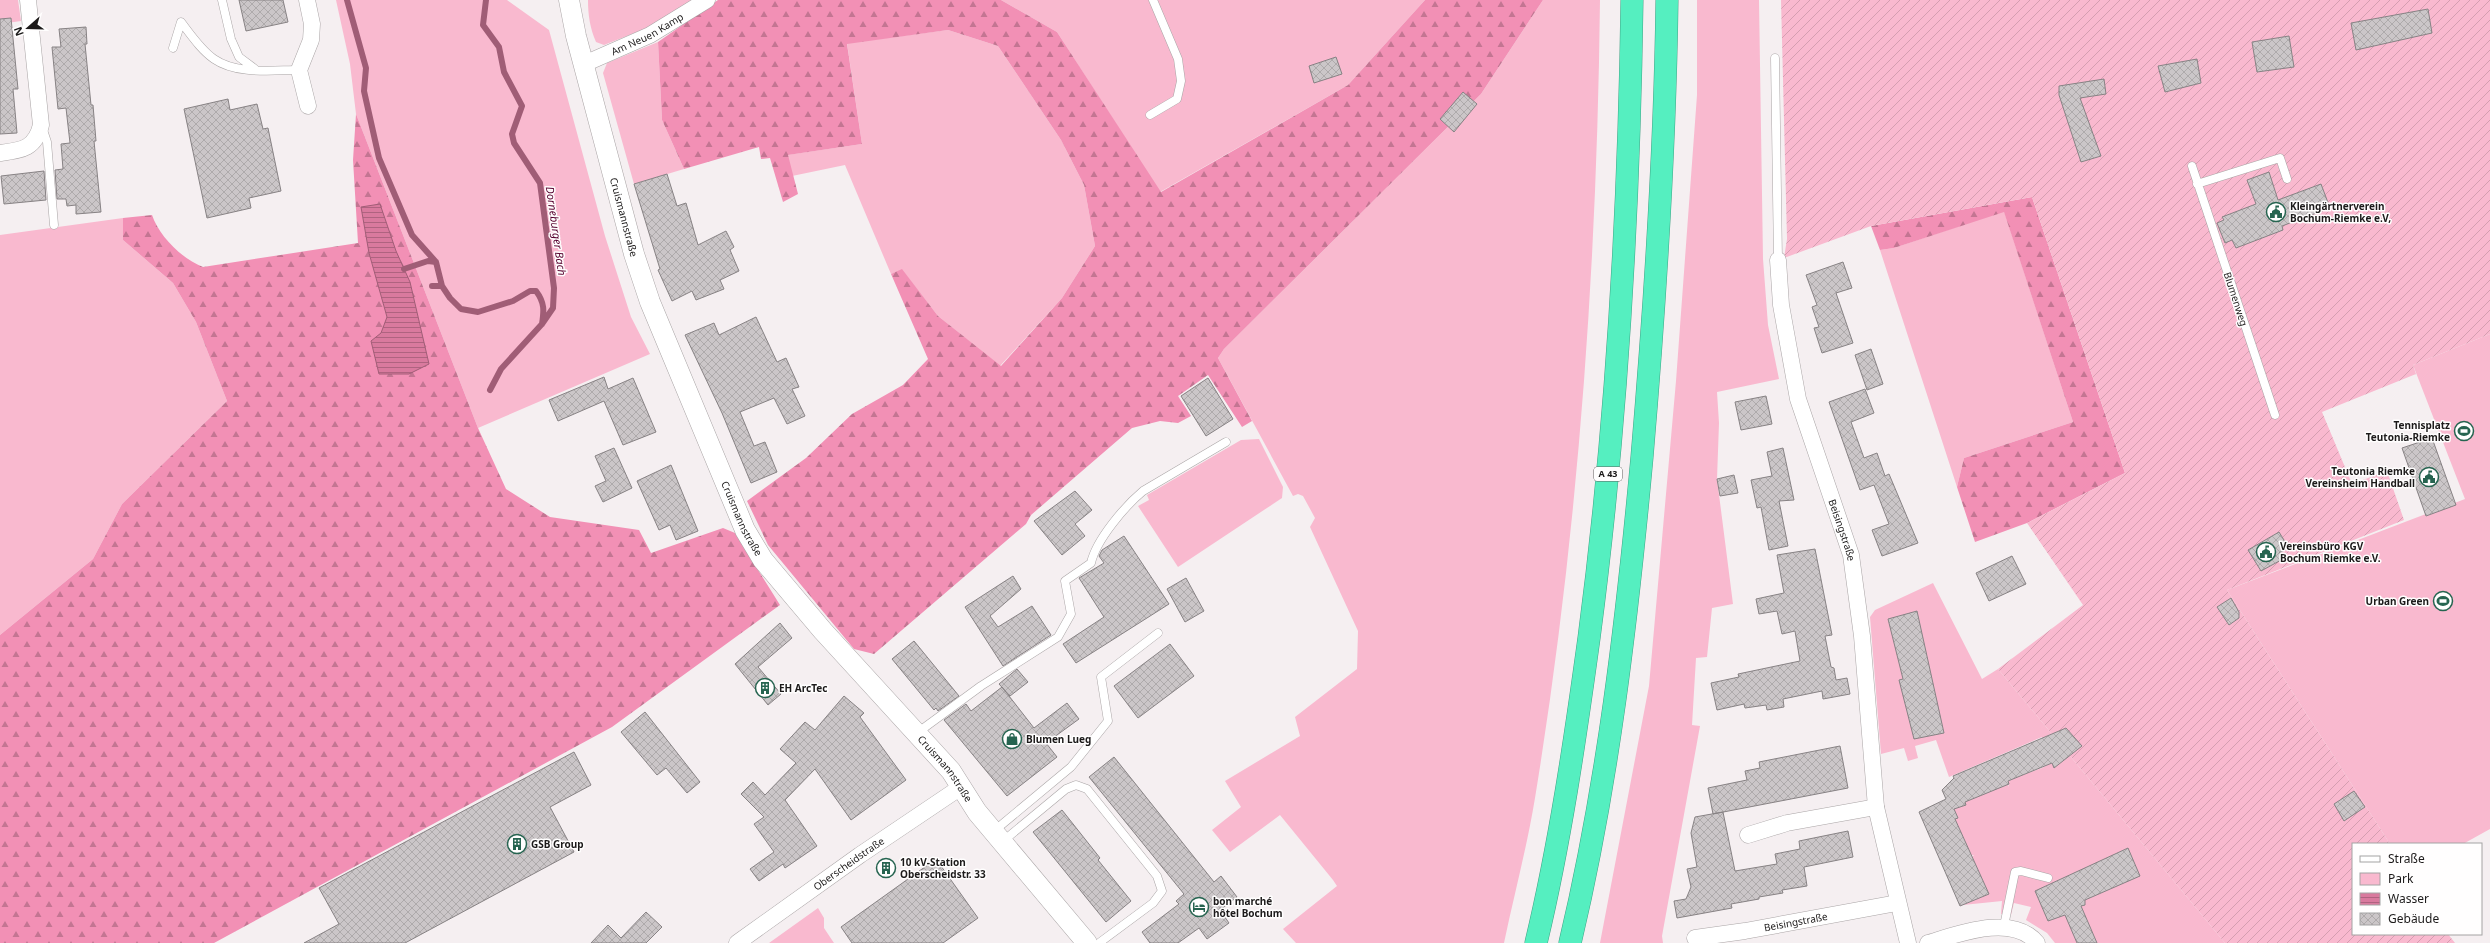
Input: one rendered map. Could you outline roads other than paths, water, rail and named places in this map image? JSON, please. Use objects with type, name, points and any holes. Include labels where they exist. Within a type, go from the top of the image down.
[{"type":"highway","name":"A 43","points":[[1536,943],[1555,853],[1583,684],[1611,446],[1630,115],[1632,0]]},
{"type":"highway","points":[[1570,943],[1605,759],[1618,680],[1634,544],[1657,269],[1665,120],[1667,0]]},
{"type":"street","points":[[0,153],[23,150],[29,146],[39,133],[41,125],[28,0]]},
{"type":"street","points":[[306,0],[312,24],[311,40],[299,70],[308,106]]},
{"type":"street","name":"Am Neuen Kamp","points":[[584,64],[650,35],[707,0]]},
{"type":"street","name":"Cruismannstraße","points":[[565,2],[584,64],[634,254],[650,302],[745,530],[763,560],[823,631],[951,772],[998,837],[1087,943]]},
{"type":"street","name":"Beisingstraße","points":[[1778,260],[1785,334],[1798,399],[1851,555],[1862,636],[1876,807],[1897,903],[1908,943]]},
{"type":"street","name":"Oberscheidstraße","points":[[737,943],[860,855],[961,787]]},
{"type":"street","points":[[1748,835],[1787,823],[1876,807]]},
{"type":"street","name":"Beisingstraße","points":[[1695,938],[1745,931],[1897,903]]},
{"type":"street","points":[[1928,943],[1960,933],[2004,926],[2017,930],[2037,943]]},
{"type":"lane","points":[[222,0],[231,39],[239,57],[255,69]]},
{"type":"lane","points":[[1150,115],[1177,99],[1181,80],[1178,59],[1153,0]]},
{"type":"lane","points":[[173,48],[181,22],[203,50],[215,60],[232,69],[299,70]]},
{"type":"lane","points":[[1775,58],[1778,260]]},
{"type":"lane","points":[[41,125],[47,142],[54,225]]},
{"type":"lane","points":[[2197,184],[2280,158],[2287,179]]},
{"type":"lane","name":"Blumenweg","points":[[2192,166],[2275,415]]},
{"type":"lane","points":[[917,733],[981,686],[1058,637],[1071,614],[1065,581],[1091,563],[1094,552],[1131,501],[1143,491],[1226,442]]},
{"type":"lane","points":[[998,837],[1071,767],[1108,721],[1100,677],[1158,633]]},
{"type":"lane","points":[[998,837],[1066,789],[1076,785],[1087,789],[1157,876],[1162,891],[1153,903],[1099,943]]},
{"type":"lane","points":[[2004,926],[2015,872],[2021,871],[2048,878]]},
{"type":"water","points":[[380,204],[396,251],[410,282],[429,364],[409,374],[379,374],[371,341],[381,333],[387,317],[369,253],[361,207]]},
{"type":"waterway","points":[[347,0],[366,68],[364,91],[379,158],[412,235],[436,262],[442,286],[450,298],[461,309],[478,312],[513,301],[530,291],[536,291],[541,299],[543,307],[542,324]]},
{"type":"waterway","name":"Dorneburger Bach","points":[[486,0],[483,25],[499,47],[504,72],[522,106],[512,134],[514,143],[540,183],[554,288],[553,308],[542,324],[501,369],[490,390]]},
{"type":"waterway","points":[[404,269],[428,261],[436,262]]},
{"type":"waterway","points":[[432,286],[442,286]]},
{"type":"place","name":"Kleingärtnerverein Bochum-Riemke e.V,","points":[[2276,212]]},
{"type":"place","name":"Tennisplatz Teutonia-Riemke","points":[[2464,431]]},
{"type":"place","name":"Teutonia Riemke Vereinsheim Handball","points":[[2429,477]]},
{"type":"place","name":"Vereinsbüro KGV Bochum Riemke e.V.","points":[[2266,552]]},
{"type":"place","name":"Urban Green","points":[[2443,601]]},
{"type":"place","name":"EH ArcTec","points":[[765,688]]},
{"type":"place","name":"Blumen Lueg","points":[[1012,739]]},
{"type":"place","name":"GSB Group","points":[[517,844]]},
{"type":"place","name":"10 kV-Station Oberscheidstr. 33","points":[[886,868]]},
{"type":"place","name":"bon marché hôtel Bochum","points":[[1199,907]]}]
